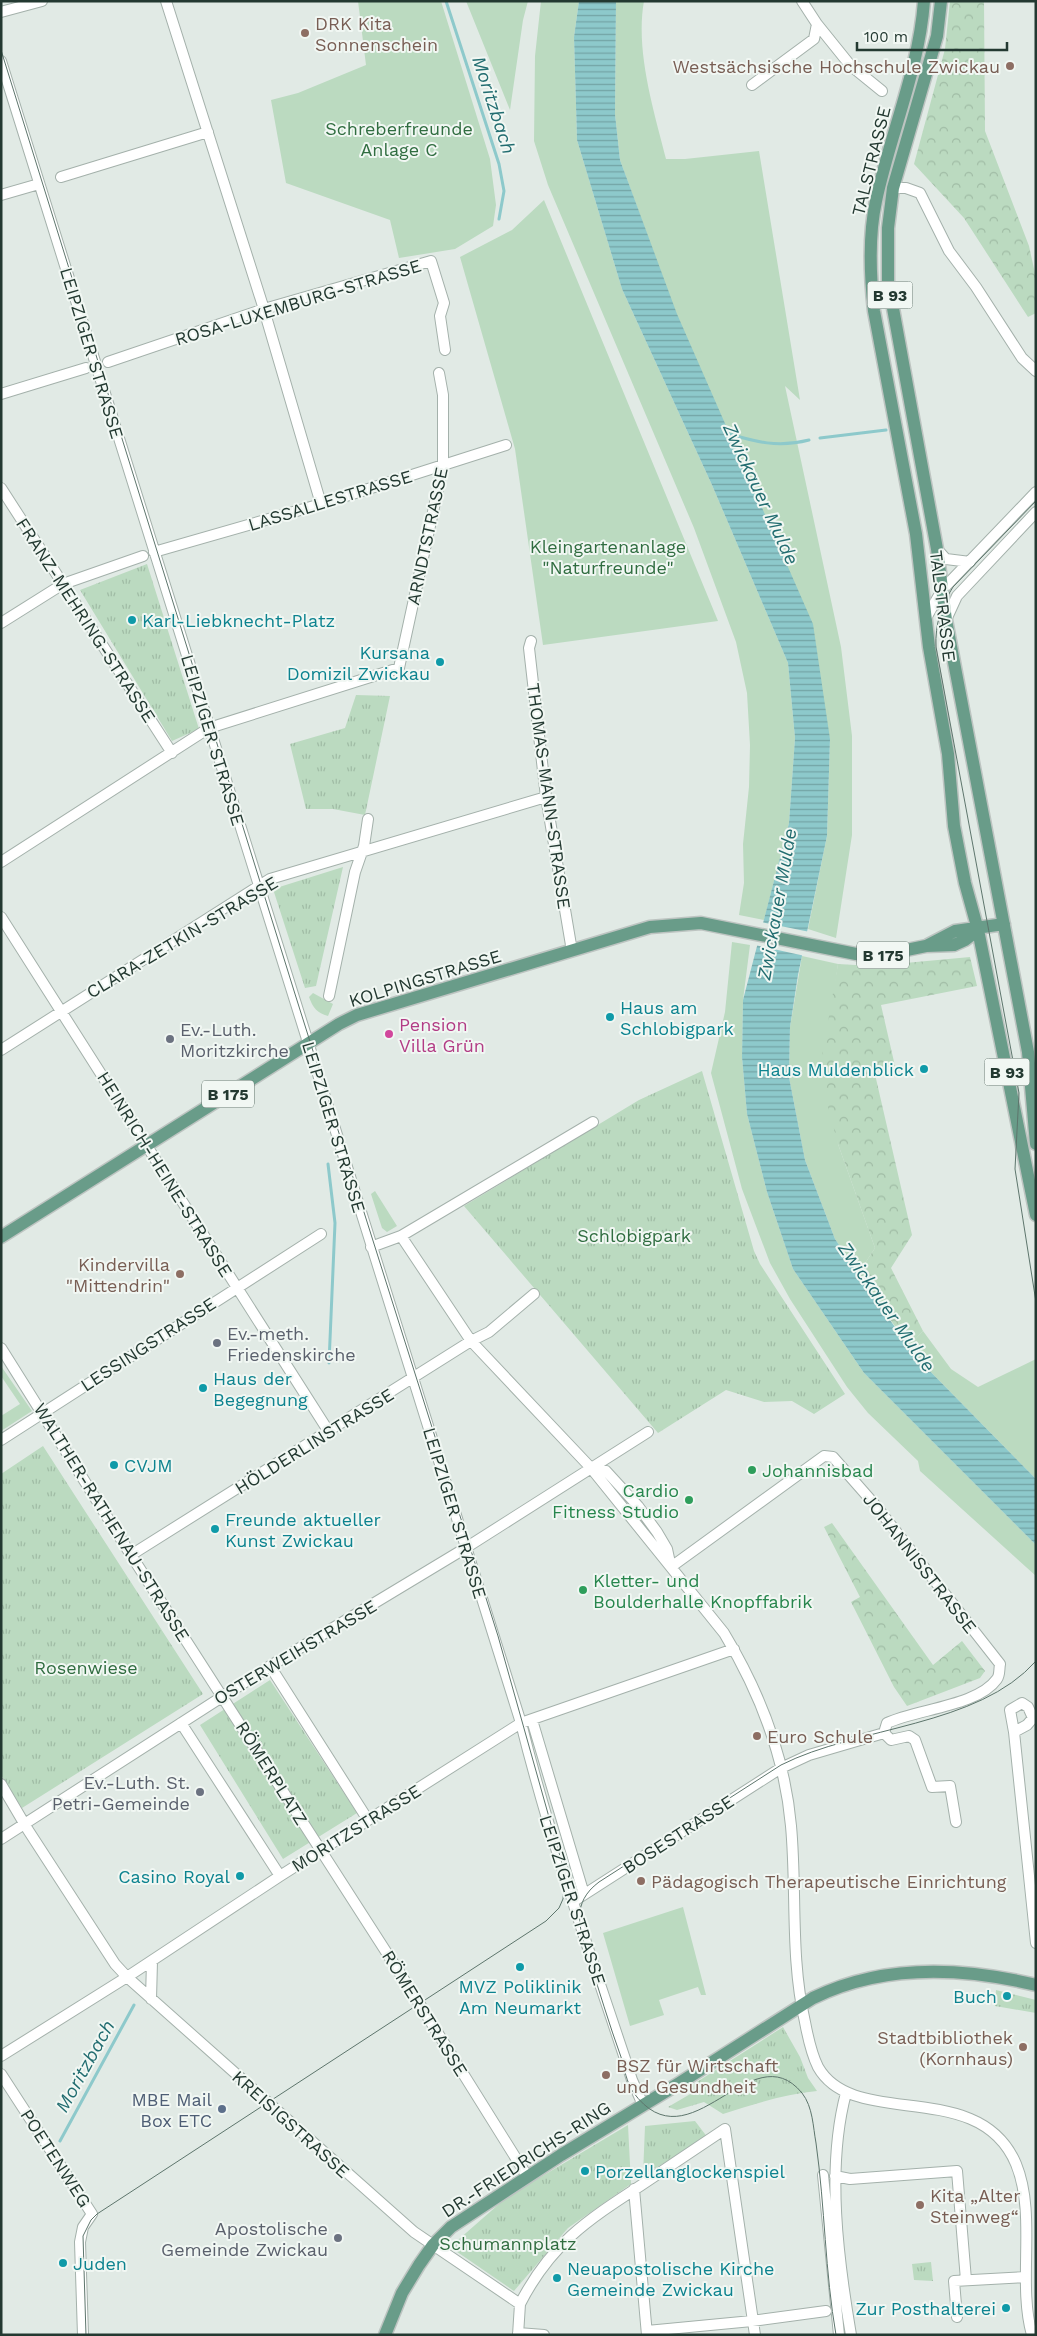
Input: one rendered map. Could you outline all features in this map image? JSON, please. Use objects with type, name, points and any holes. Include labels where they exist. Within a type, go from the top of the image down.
[{"type":"main road","name":"TALSTRASSE","points":[[924,1],[921,33],[913,67],[875,203],[870,253],[874,311],[916,534],[946,620],[1028,1052],[1036,1144]]},
{"type":"main road","name":"TALSTRASSE","points":[[941,1],[937,36],[893,188],[888,228],[888,281],[937,549],[937,597],[926,618],[948,754],[954,826],[965,882],[978,930],[1036,1215]]},
{"type":"main road","name":"KOLPINGSTRASSE","points":[[1,1237],[308,1043],[357,1015],[650,927],[670,924],[705,924],[804,943],[840,952],[882,955],[926,946],[960,943],[978,930]]},
{"type":"main road","name":"B 175","points":[[978,930],[1004,924]]},
{"type":"main road","name":"DR.-FRIEDRICHS-RING","points":[[385,2335],[402,2293],[433,2245],[458,2222],[527,2176],[801,2005],[830,1990],[901,1972],[952,1972],[1035,1982]]},
{"type":"street","points":[[1,12],[42,1]]},
{"type":"street","points":[[166,1],[264,309],[321,504]]},
{"type":"street","points":[[802,1],[817,24],[850,65],[882,91]]},
{"type":"street","points":[[752,85],[814,39],[817,24]]},
{"type":"street","name":"LEIPZIGER STRASSE","points":[[1,61],[466,1547],[583,1891]]},
{"type":"street","points":[[61,177],[208,132]]},
{"type":"street","points":[[1,195],[39,184]]},
{"type":"street","points":[[893,188],[906,188],[920,193],[950,251],[1022,358],[1036,372]]},
{"type":"street","name":"ROSA-LUXEMBURG-STRASSE","points":[[108,362],[264,309],[431,261],[444,303],[440,316],[445,350]]},
{"type":"street","points":[[1,394],[86,368]]},
{"type":"street","name":"ARNDTSTRASSE","points":[[209,728],[398,668],[443,466],[443,395],[439,373]]},
{"type":"street","name":"LASSALLESTRASSE","points":[[154,552],[321,504],[506,445]]},
{"type":"street","name":"FRANZ-MEHRING-STRASSE","points":[[1,488],[172,753]]},
{"type":"street","points":[[937,597],[1036,492]]},
{"type":"street","points":[[946,620],[957,596],[1036,512]]},
{"type":"street","points":[[937,549],[946,559],[970,562]]},
{"type":"street","points":[[1,623],[62,584],[143,556]]},
{"type":"street","points":[[937,597],[957,596]]},
{"type":"street","name":"THOMAS-MANN-STRASSE","points":[[531,640],[528,648],[546,797],[572,951]]},
{"type":"street","points":[[1,862],[209,728]]},
{"type":"street","name":"CLARA-ZETKIN-STRASSE","points":[[1,1050],[270,880],[546,797]]},
{"type":"street","points":[[329,996],[368,819]]},
{"type":"street","name":"HEINRICH-HEINE-STRASSE","points":[[1,917],[329,1432]]},
{"type":"street","points":[[371,1247],[400,1236],[593,1122]]},
{"type":"street","name":"LESSINGSTRASSE","points":[[1,1440],[321,1234]]},
{"type":"street","points":[[400,1236],[471,1341],[591,1468],[724,1633],[734,1649],[757,1696],[781,1768],[791,1825],[796,1974],[810,2046],[819,2069],[834,2086],[846,2093],[863,2098],[924,2107],[959,2116],[978,2122],[1000,2139],[1016,2166],[1023,2192],[1031,2246],[1026,2277],[1033,2331]]},
{"type":"street","name":"HÖLDERLINSTRASSE","points":[[132,1555],[471,1341],[489,1332],[534,1294]]},
{"type":"street","name":"WALTHER-RATHENAU-STRASSE","points":[[1,1348],[223,1696]]},
{"type":"street","name":"OSTERWEIHSTRASSE","points":[[1,1839],[270,1666],[466,1547],[648,1432]]},
{"type":"street","name":"JOHANNISSTRASSE","points":[[671,1567],[824,1456],[833,1457],[876,1506],[1000,1664],[998,1678],[987,1689],[968,1698],[902,1716],[887,1723],[884,1733]]},
{"type":"street","name":"MORITZSTRASSE","points":[[1,2056],[127,1977],[368,1820],[526,1722],[734,1649]]},
{"type":"street","points":[[270,1666],[368,1820]]},
{"type":"street","name":"RÖMERPLATZ","points":[[223,1696],[321,1850]]},
{"type":"street","name":"LEIPZIGER STRASSE","points":[[526,1722],[537,1786],[632,2080],[643,2105]]},
{"type":"street","points":[[181,1723],[280,1876]]},
{"type":"street","points":[[1014,1732],[1036,1943]]},
{"type":"street","points":[[884,1733],[890,1740],[909,1736],[915,1740],[932,1787],[950,1786],[956,1822]]},
{"type":"street","name":"BOSESTRASSE","points":[[574,1901],[781,1768],[809,1755],[884,1733]]},
{"type":"street","name":"KREISIGSTRASSE","points":[[1,1784],[26,1823],[28,1830],[115,1964],[127,1977],[414,2232],[433,2245]]},
{"type":"street","name":"RÖMERSTRASSE","points":[[321,1850],[527,2176]]},
{"type":"street","points":[[152,1960],[152,1999]]},
{"type":"street","name":"POETENWEG","points":[[1,2074],[92,2214],[83,2227],[80,2242],[83,2335]]},
{"type":"street","points":[[846,2093],[838,2134],[835,2176],[841,2259],[851,2335]]},
{"type":"street","points":[[544,2335],[518,2334],[520,2304],[529,2287],[554,2253],[573,2233],[619,2197],[725,2129],[754,2335]]},
{"type":"street","points":[[835,2176],[850,2179],[957,2171],[966,2280]]},
{"type":"street","points":[[823,2175],[839,2335]]},
{"type":"street","points":[[634,2189],[647,2333],[826,2311]]},
{"type":"street","points":[[433,2245],[520,2304]]},
{"type":"street","points":[[957,2317],[954,2280],[1026,2277]]},
{"type":"green space","name":"Schreberfreunde Anlage C","points":[[358,1],[441,1],[490,159],[496,205],[493,226],[455,249],[399,258],[390,220],[286,183],[271,100],[298,93],[366,65]]},
{"type":"green space","points":[[466,1],[528,1],[523,20],[510,110]]},
{"type":"green space","points":[[541,1],[579,1],[574,37],[577,140],[622,289],[712,485],[788,663],[795,738],[789,823],[764,920],[739,915],[744,883],[743,844],[749,787],[750,745],[747,693],[736,642],[694,528],[548,185],[534,141],[535,56]]},
{"type":"green space","points":[[616,1],[644,1],[642,40],[644,60],[651,101],[666,159],[685,159],[759,151],[800,400],[785,386],[841,647],[852,736],[852,835],[836,938],[808,929],[827,836],[830,739],[620,160],[615,114]]},
{"type":"green space","points":[[950,1],[984,1],[985,131],[1029,246],[1036,278],[1036,313],[1028,317],[964,218],[914,164],[945,49]]},
{"type":"green space","name":"Kleingartenanlage \"Naturfreunde\"","points":[[544,200],[718,621],[543,645],[515,449],[460,257],[512,230]]},
{"type":"green space","points":[[147,564],[199,729],[172,741],[80,590]]},
{"type":"green space","points":[[356,695],[390,696],[365,815],[333,809],[306,809],[290,744],[345,728]]},
{"type":"green space","points":[[343,867],[316,986],[305,988],[273,889]]},
{"type":"green space","points":[[732,942],[750,945],[743,1000],[742,1057],[747,1114],[767,1192],[793,1269],[864,1373],[1036,1545],[1036,1576],[920,1471],[918,1461],[868,1413],[847,1387],[790,1299],[770,1263],[742,1189],[711,1073],[725,1012]]},
{"type":"green space","points":[[802,956],[838,964],[832,1009],[838,1144],[875,1248],[858,1274],[835,1239],[805,1160],[789,1077],[790,1027]]},
{"type":"green space","points":[[970,957],[977,986],[881,1005],[895,1066],[874,1070],[912,1235],[891,1268],[923,1331],[909,1346],[858,1274],[875,1248],[838,1144],[819,1074],[838,964],[873,966]]},
{"type":"green space","points":[[313,993],[333,1004],[328,1016],[318,1012],[314,1007],[309,997]]},
{"type":"green space","name":"Schlobigpark","points":[[702,1071],[754,1251],[760,1264],[845,1394],[814,1414],[792,1401],[764,1402],[726,1390],[658,1433],[464,1206],[639,1100]]},
{"type":"green space","points":[[375,1191],[397,1226],[387,1232],[382,1228],[371,1194]]},
{"type":"green space","points":[[923,1331],[951,1369],[978,1387],[1036,1359],[1036,1479],[919,1360],[909,1346]]},
{"type":"green space","points":[[1,1366],[32,1411],[1,1431],[1,1416],[20,1404],[1,1376]]},
{"type":"green space","name":"Rosenwiese","points":[[43,1446],[203,1694],[22,1808],[1,1775],[1,1474]]},
{"type":"green space","points":[[832,1523],[933,1665],[962,1641],[985,1671],[980,1678],[907,1706],[894,1687],[851,1602],[860,1597],[824,1527]]},
{"type":"green space","points":[[270,1680],[357,1813],[283,1859],[200,1725]]},
{"type":"green space","points":[[683,1907],[706,1995],[701,1995],[698,1987],[659,2000],[664,2015],[630,2026],[603,1933]]},
{"type":"green space","points":[[996,1990],[1036,2000],[1036,2013],[995,2006]]},
{"type":"green space","points":[[783,2027],[800,2057],[808,2078],[817,2091],[781,2097],[723,2114],[704,2102],[677,2110],[668,2107],[692,2093],[689,2087]]},
{"type":"green space","points":[[695,2121],[708,2138],[643,2175],[645,2126]]},
{"type":"green space","name":"Schumannplatz","points":[[628,2125],[631,2184],[568,2228],[514,2291],[450,2247],[507,2197]]},
{"type":"green space","points":[[931,2262],[933,2281],[914,2280],[912,2264]]},
{"type":"water","name":"Zwickauer Mulde","points":[[579,1],[616,1],[615,114],[620,160],[677,314],[813,624],[830,739],[827,836],[798,975],[790,1027],[789,1077],[805,1160],[835,1239],[887,1316],[919,1360],[1036,1479],[1036,1545],[864,1373],[793,1269],[767,1192],[747,1114],[742,1057],[743,1000],[789,823],[795,738],[788,663],[712,485],[622,289],[577,140],[574,37]]},
{"type":"pier","points":[[761,922],[810,932],[805,956],[755,945]]},
{"type":"waterway","name":"Moritzbach","points":[[446,1],[499,164],[504,191],[499,219]]},
{"type":"waterway","points":[[820,438],[886,430]]},
{"type":"waterway","name":"Zwickauer Mulde","points":[[726,433],[777,444],[809,440]]},
{"type":"waterway","name":"Moritzbach","points":[[328,1164],[335,1223],[329,1363]]},
{"type":"waterway","name":"Moritzbach","points":[[60,2141],[134,2005]]},
{"type":"tram line","points":[[1,50],[295,994],[498,1636],[565,1874],[563,1899],[559,1908],[546,1921],[97,2214],[91,2220],[83,2236],[86,2335]]},
{"type":"tram line","points":[[1036,501],[953,587],[945,601],[940,616],[936,639],[1019,1093],[1015,1169],[1036,1302]]},
{"type":"tram line","points":[[836,2335],[816,2143],[812,2117],[806,2099],[802,2093],[782,2078],[762,2078],[741,2086],[698,2110],[676,2116],[655,2112],[633,2092],[627,2080],[582,1935],[580,1925],[581,1907],[584,1898],[599,1882],[781,1765],[812,1752],[950,1713],[983,1700],[1012,1683],[1036,1661]]},
{"type":"place","name":"DRK Kita Sonnenschein","points":[[305,33]]},
{"type":"place","name":"Westsächsische Hochschule Zwickau","points":[[1010,66]]},
{"type":"place","name":"Karl-Liebknecht-Platz","points":[[132,620]]},
{"type":"place","name":"Kursana Domizil Zwickau","points":[[440,662]]},
{"type":"place","name":"Haus am Schlobigpark","points":[[610,1017]]},
{"type":"place","name":"Pension Villa Grün","points":[[389,1034]]},
{"type":"place","name":"Ev.-Luth. Moritzkirche","points":[[170,1039]]},
{"type":"place","name":"Haus Muldenblick","points":[[924,1069]]},
{"type":"place","name":"Kindervilla \"Mittendrin\"","points":[[180,1274]]},
{"type":"place","name":"Ev.-meth. Friedenskirche","points":[[217,1343]]},
{"type":"place","name":"Haus der Begegnung","points":[[203,1388]]},
{"type":"place","name":"CVJM","points":[[114,1465]]},
{"type":"place","name":"Johannisbad","points":[[752,1470]]},
{"type":"place","name":"Cardio Fitness Studio","points":[[689,1500]]},
{"type":"place","name":"Freunde aktueller Kunst Zwickau","points":[[215,1529]]},
{"type":"place","name":"Kletter- und Boulderhalle Knopffabrik","points":[[583,1590]]},
{"type":"place","name":"Euro Schule","points":[[757,1736]]},
{"type":"place","name":"Ev.-Luth. St. Petri-Gemeinde","points":[[200,1792]]},
{"type":"place","name":"Casino Royal","points":[[240,1876]]},
{"type":"place","name":"Pädagogisch Therapeutische Einrichtung","points":[[641,1881]]},
{"type":"place","name":"MVZ Poliklinik Am Neumarkt","points":[[520,1967]]},
{"type":"place","name":"Buch","points":[[1007,1996]]},
{"type":"place","name":"Stadtbibliothek (Kornhaus)","points":[[1023,2047]]},
{"type":"place","name":"BSZ für Wirtschaft und Gesundheit","points":[[606,2075]]},
{"type":"place","name":"MBE Mail Box ETC","points":[[222,2109]]},
{"type":"place","name":"Porzellanglockenspiel","points":[[585,2171]]},
{"type":"place","name":"Kita „Alter Steinweg“","points":[[920,2205]]},
{"type":"place","name":"Apostolische Gemeinde Zwickau","points":[[338,2238]]},
{"type":"place","name":"Juden","points":[[63,2263]]},
{"type":"place","name":"Neuapostolische Kirche Gemeinde Zwickau","points":[[557,2278]]},
{"type":"place","name":"Zur Posthalterei","points":[[1006,2308]]}]
